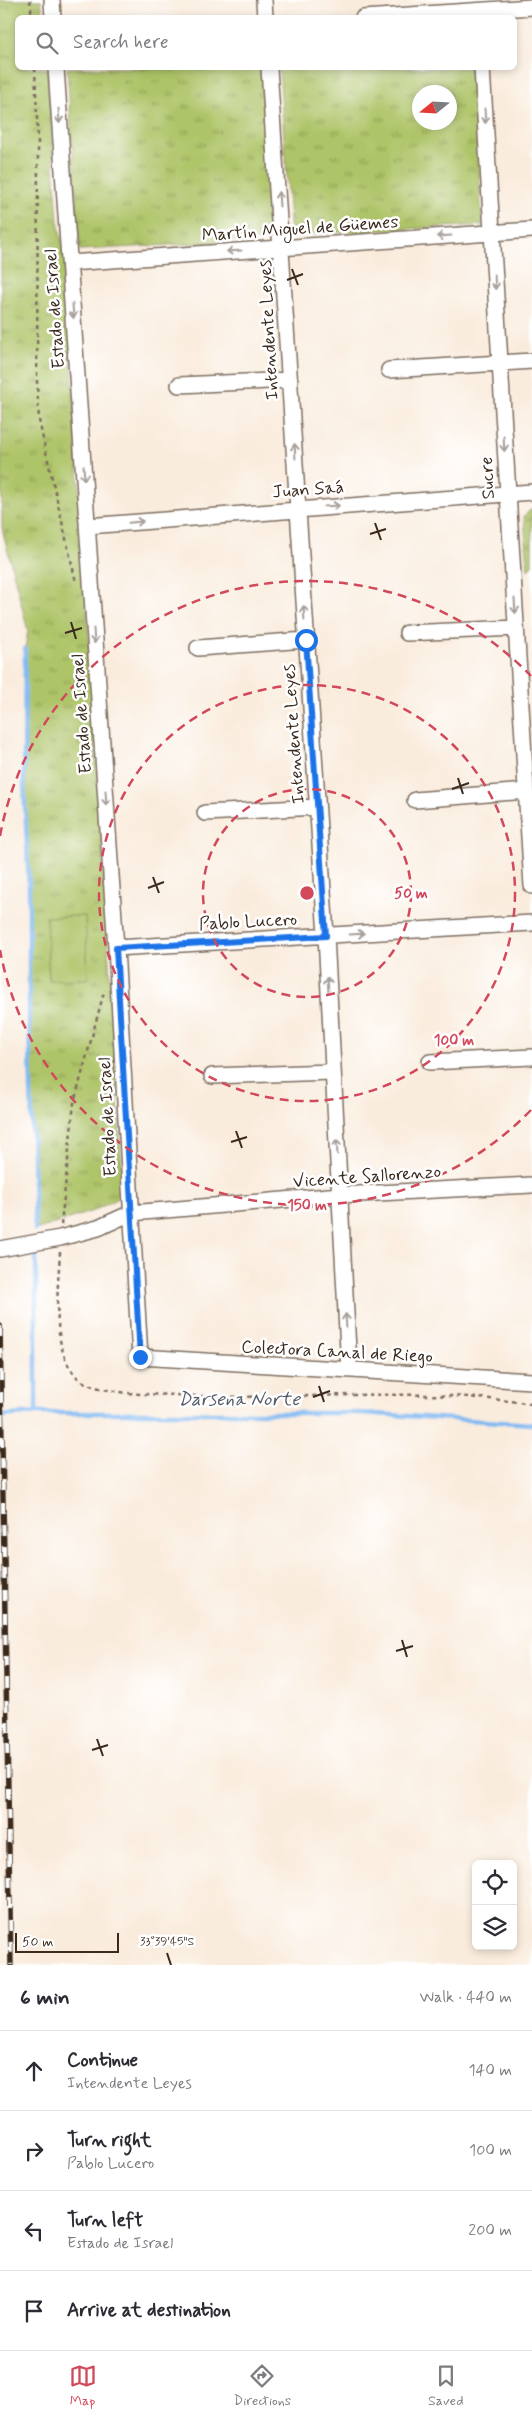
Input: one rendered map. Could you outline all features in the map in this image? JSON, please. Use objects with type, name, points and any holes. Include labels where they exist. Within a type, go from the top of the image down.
[{"type":"street","points":[[52,0],[53,15]]},
{"type":"street","points":[[264,0],[265,15]]},
{"type":"street","points":[[401,15],[532,7]]},
{"type":"street","name":"Estado de Israel","points":[[56,70],[116,948],[140,1357]]},
{"type":"street","name":"Intendente Leyes","points":[[269,70],[282,248],[316,807],[326,936],[349,1369]]},
{"type":"street","name":"Sucre","points":[[482,70],[516,628],[527,708],[526,791],[532,886]]},
{"type":"street","name":"Martín Miguel de Güemes","points":[[70,263],[532,230]]},
{"type":"street","points":[[388,370],[532,361]]},
{"type":"street","points":[[179,386],[290,380]]},
{"type":"street","name":"Juan Saá","points":[[87,526],[532,492]]},
{"type":"street","points":[[407,633],[516,628]]},
{"type":"street","points":[[198,648],[306,640]]},
{"type":"street","points":[[415,800],[526,791]]},
{"type":"street","points":[[205,812],[316,807]]},
{"type":"street","name":"Pablo Lucero","points":[[116,948],[532,924]]},
{"type":"street","points":[[430,1062],[532,1057]]},
{"type":"street","points":[[212,1076],[332,1072]]},
{"type":"street","name":"Vicente Sallorenzo","points":[[0,1249],[60,1238],[98,1228],[131,1213],[340,1195],[532,1184]]},
{"type":"street","name":"Colectora Canal de Riego","points":[[140,1357],[188,1362],[349,1369],[532,1382]]},
{"type":"path","points":[[30,0],[32,15]]},
{"type":"green space","points":[[0,0],[41,0],[43,15],[15,15],[15,70],[47,70],[58,222],[65,257],[123,1187],[121,1197],[93,1211],[35,1230],[29,1015],[29,886],[24,783],[25,649],[28,631],[2,528]]},
{"type":"green space","points":[[67,70],[261,70],[273,239],[80,250]]},
{"type":"green space","points":[[279,70],[474,70],[482,225],[291,235]]},
{"type":"green space","points":[[532,508],[532,565],[528,570],[524,516]]},
{"type":"green space","points":[[85,916],[88,979],[49,980],[46,917]]},
{"type":"waterway","points":[[25,649],[24,783],[29,886],[29,1015],[35,1230]]},
{"type":"waterway","points":[[36,1254],[36,1413]]},
{"type":"waterway","name":"Darsena Norte","points":[[0,1416],[36,1413],[360,1413],[532,1424]]},
{"type":"railway","points":[[0,1326],[11,1965]]},
{"type":"route","points":[[140,1357],[116,948],[326,936],[306,640]]}]
